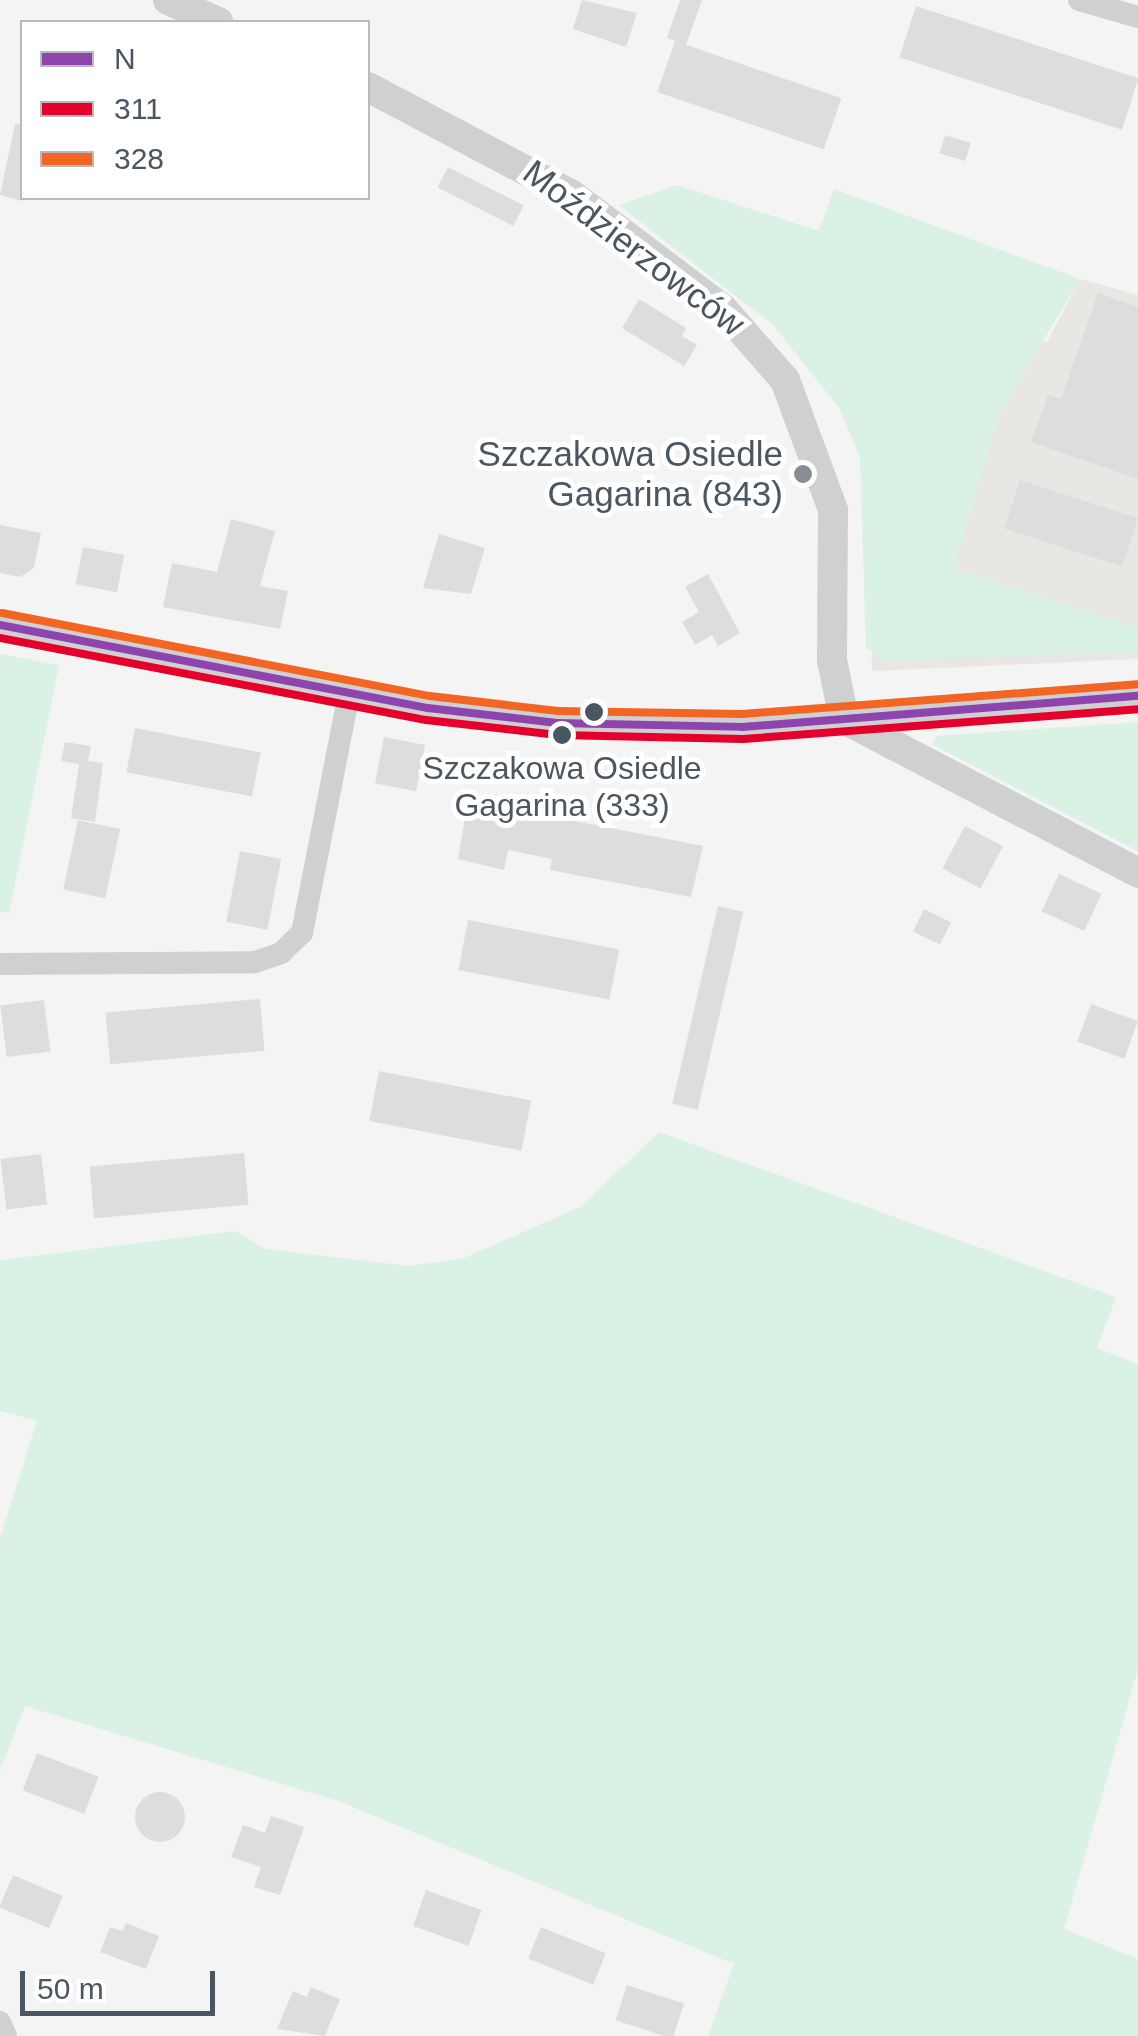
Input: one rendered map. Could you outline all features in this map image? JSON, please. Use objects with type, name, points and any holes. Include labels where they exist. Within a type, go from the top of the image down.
[{"type":"street","points":[[168,0],[213,20]]},
{"type":"street","points":[[1080,0],[1138,17]]},
{"type":"street","name":"Moździerzowców","points":[[370,88],[572,194],[723,308],[786,380],[833,510],[832,660],[844,719]]},
{"type":"street","points":[[0,625],[348,693],[575,724],[844,719],[1138,696]]},
{"type":"street","points":[[0,964],[255,962],[281,954],[302,933],[348,693]]},
{"type":"street","points":[[844,719],[1138,873]]},
{"type":"street","points":[[0,2022],[6,2036]]},
{"type":"shaded area","points":[[1080,279],[1138,295],[1138,659],[872,671],[867,343],[1047,342]]},
{"type":"green space","points":[[677,185],[819,231],[834,189],[1080,279],[1000,413],[953,568],[1138,628],[1138,652],[886,661],[866,648],[860,458],[840,409],[773,325],[619,205]]},
{"type":"green space","points":[[0,654],[59,665],[9,913],[0,912]]},
{"type":"green space","points":[[1138,722],[1138,851],[933,745],[936,736]]},
{"type":"green space","points":[[659,1132],[1116,1297],[1097,1348],[1138,1364],[1138,1669],[1064,1929],[1138,1959],[1138,2036],[708,2036],[734,1964],[338,1801],[25,1706],[0,1770],[0,1538],[37,1421],[0,1411],[0,1260],[235,1231],[266,1249],[409,1266],[464,1258],[580,1207]]},
{"type":"building","points":[[582,0],[637,13],[626,47],[573,29]]},
{"type":"building","points":[[680,0],[702,0],[686,45],[667,38]]},
{"type":"building","points":[[916,6],[1138,78],[1122,130],[899,57]]},
{"type":"building","points":[[675,41],[841,98],[824,149],[657,92]]},
{"type":"building","points":[[15,124],[20,125],[22,201],[0,195]]},
{"type":"building","points":[[945,135],[971,143],[965,161],[939,153]]},
{"type":"building","points":[[448,167],[524,206],[513,226],[438,187]]},
{"type":"building","points":[[1098,293],[1138,307],[1138,479],[1031,442],[1048,395],[1061,399]]},
{"type":"building","points":[[639,299],[686,328],[682,336],[697,345],[684,366],[622,328]]},
{"type":"building","points":[[1020,480],[1138,518],[1122,567],[1004,529]]},
{"type":"building","points":[[231,519],[275,531],[260,586],[288,591],[280,629],[163,607],[172,563],[217,572]]},
{"type":"building","points":[[0,525],[41,533],[34,568],[20,577],[0,573]]},
{"type":"building","points":[[439,534],[485,548],[471,594],[423,588]]},
{"type":"building","points":[[83,547],[124,555],[117,592],[76,584]]},
{"type":"building","points":[[708,574],[740,633],[718,646],[712,635],[695,645],[682,622],[699,612],[685,587]]},
{"type":"building","points":[[135,728],[261,752],[252,797],[126,772]]},
{"type":"building","points":[[384,737],[425,745],[416,791],[375,783]]},
{"type":"building","points":[[65,742],[91,746],[88,761],[103,763],[95,822],[71,818],[79,764],[61,761]]},
{"type":"building","points":[[468,800],[703,846],[691,897],[550,870],[552,859],[508,850],[504,870],[458,859]]},
{"type":"building","points":[[78,820],[120,829],[105,898],[63,889]]},
{"type":"building","points":[[965,826],[1003,846],[980,889],[942,868]]},
{"type":"building","points":[[240,851],[281,859],[267,930],[226,922]]},
{"type":"building","points":[[1059,874],[1102,894],[1084,931],[1042,911]]},
{"type":"building","points":[[718,906],[743,912],[698,1110],[672,1104]]},
{"type":"building","points":[[924,909],[951,922],[940,945],[913,931]]},
{"type":"building","points":[[468,920],[619,949],[609,999],[458,970]]},
{"type":"building","points":[[260,999],[265,1051],[110,1064],[106,1013]]},
{"type":"building","points":[[44,1000],[50,1052],[7,1057],[0,1005]]},
{"type":"building","points":[[1091,1004],[1138,1021],[1124,1059],[1077,1042]]},
{"type":"building","points":[[379,1071],[531,1101],[521,1151],[369,1121]]},
{"type":"building","points":[[244,1153],[249,1205],[94,1218],[90,1167]]},
{"type":"building","points":[[41,1154],[47,1205],[7,1210],[0,1159]]},
{"type":"building","points":[[37,1753],[99,1777],[84,1814],[23,1790]]},
{"type":"building","points":[[160,1792],[177,1800],[185,1817],[177,1834],[160,1842],[143,1834],[135,1817],[143,1800]]},
{"type":"building","points":[[271,1816],[304,1827],[280,1895],[254,1887],[261,1867],[231,1857],[243,1825],[265,1833]]},
{"type":"building","points":[[13,1875],[63,1896],[49,1928],[0,1908]]},
{"type":"building","points":[[426,1890],[481,1910],[468,1946],[413,1926]]},
{"type":"building","points":[[126,1923],[159,1936],[146,1969],[100,1952],[110,1927],[123,1931]]},
{"type":"building","points":[[541,1927],[606,1953],[593,1985],[528,1959]]},
{"type":"building","points":[[627,1985],[684,2004],[674,2036],[616,2020]]},
{"type":"building","points":[[311,1987],[340,1999],[325,2036],[277,2029],[293,1991],[307,1997]]},
{"type":"transit line","name":"328","points":[[2,613],[430,696],[558,711],[742,714],[1137,684]]},
{"type":"transit line","name":"N","points":[[0,625],[428,708],[557,723],[742,727],[1138,696]]},
{"type":"transit line","name":"311","points":[[0,638],[426,720],[557,735],[743,739],[1138,709]]},
{"type":"place","name":"Szczakowa Osiedle Gagarina (843)","points":[[803,474]]},
{"type":"place","name":"Szczakowa Osiedle Gagarina (333)","points":[[562,735]]}]
